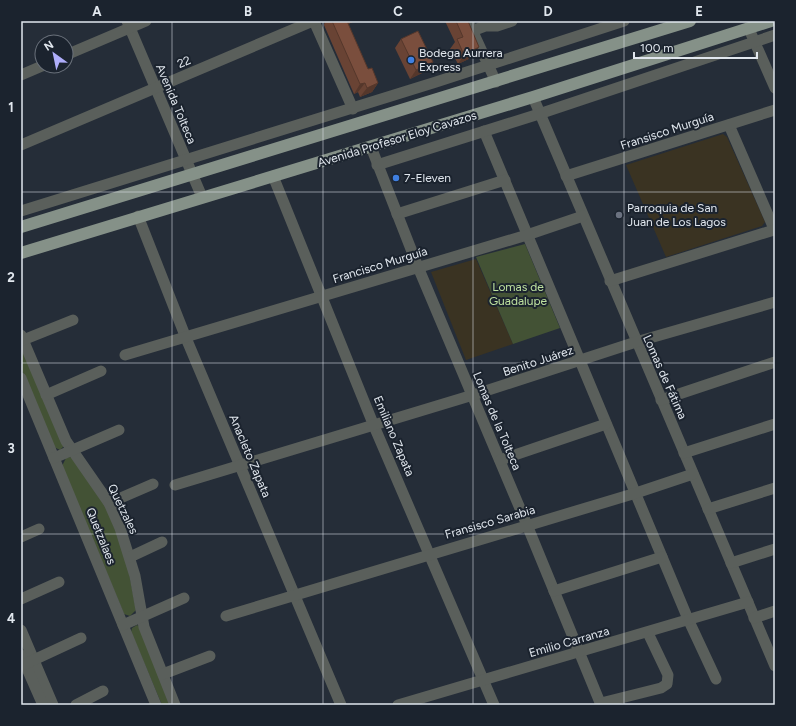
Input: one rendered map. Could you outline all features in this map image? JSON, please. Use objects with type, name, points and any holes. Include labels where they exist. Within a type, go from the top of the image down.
[{"type":"main road","points":[[21,226],[496,82],[690,21]]},
{"type":"main road","name":"Avenida Profesor Eloy Cavazos","points":[[21,252],[371,147],[772,21]]},
{"type":"street","points":[[74,51],[128,24],[146,21]]},
{"type":"street","points":[[313,21],[353,108]]},
{"type":"street","name":"22","points":[[21,144],[313,21]]},
{"type":"street","points":[[496,82],[470,26],[497,26],[512,21]]},
{"type":"street","points":[[21,211],[488,66],[624,21]]},
{"type":"street","name":"Avenida Tolteca","points":[[128,24],[202,197]]},
{"type":"street","points":[[749,29],[775,88]]},
{"type":"street","points":[[377,165],[540,114],[775,35]]},
{"type":"street","points":[[21,75],[34,69]]},
{"type":"street","name":"Lomas de Fátima","points":[[533,97],[775,666]]},
{"type":"street","name":"Fransisco Murguía","points":[[566,176],[775,110]]},
{"type":"street","points":[[610,281],[775,231],[729,124]]},
{"type":"street","points":[[484,131],[688,619],[716,679]]},
{"type":"street","name":"Lomas de la Tolteca","points":[[371,147],[418,267],[528,525],[601,704]]},
{"type":"street","name":"Emiliano Zapata","points":[[273,176],[374,426],[494,705]]},
{"type":"street","points":[[397,214],[505,180]]},
{"type":"street","name":"Anacleto Zapata","points":[[138,216],[186,338],[341,705]]},
{"type":"street","name":"Francisco Murguía","points":[[125,355],[527,235],[583,216]]},
{"type":"street","name":"Benito Juárez","points":[[175,484],[473,396],[636,342],[775,302]]},
{"type":"street","points":[[22,338],[73,320]]},
{"type":"street","name":"Quetzales","points":[[22,338],[66,441],[109,503],[130,557],[146,632],[175,705]]},
{"type":"street","points":[[661,400],[775,362]]},
{"type":"street","points":[[46,395],[101,371]]},
{"type":"street","name":"Quetzalaes","points":[[21,378],[156,705]]},
{"type":"street","points":[[500,460],[606,424]]},
{"type":"street","points":[[684,453],[775,424]]},
{"type":"street","points":[[54,458],[74,451],[119,430]]},
{"type":"street","name":"Fransisco Sarabia","points":[[226,616],[295,594],[636,494],[693,474]]},
{"type":"street","points":[[109,503],[153,484]]},
{"type":"street","points":[[708,509],[775,488]]},
{"type":"street","points":[[21,537],[39,529]]},
{"type":"street","points":[[130,557],[162,542]]},
{"type":"street","points":[[731,563],[775,549]]},
{"type":"street","points":[[554,590],[662,557]]},
{"type":"street","points":[[21,599],[59,582]]},
{"type":"street","points":[[123,626],[184,598]]},
{"type":"street","name":"Emilio Carranza","points":[[398,705],[648,633],[688,619],[748,602]]},
{"type":"street","points":[[754,618],[775,611]]},
{"type":"street","points":[[21,630],[26,660],[43,705]]},
{"type":"street","points":[[601,704],[661,688],[667,684],[668,675],[648,633]]},
{"type":"street","points":[[26,660],[81,638]]},
{"type":"street","points":[[163,674],[210,656]]},
{"type":"street","points":[[26,660],[53,705]]},
{"type":"street","points":[[76,705],[103,691]]},
{"type":"shaded area","points":[[723,134],[727,137],[765,222],[762,226],[666,257],[626,165]]},
{"type":"shaded area","points":[[476,259],[513,344],[466,360],[431,272]]},
{"type":"green space","name":"Lomas de Guadalupe","points":[[525,244],[560,328],[513,344],[476,257]]},
{"type":"green space","points":[[21,345],[63,443],[63,447],[60,450],[54,447],[21,368]]},
{"type":"green space","points":[[66,458],[73,458],[106,507],[126,556],[136,610],[130,616],[124,614],[62,466]]},
{"type":"green space","points":[[137,625],[140,627],[171,705],[162,705],[131,632],[132,628]]},
{"type":"building","points":[[332,21],[347,21],[368,69],[372,68],[378,83],[367,88],[365,83],[360,84]]},
{"type":"building","points":[[456,21],[468,21],[479,47],[464,55],[457,39],[463,37]]},
{"type":"building","points":[[418,31],[433,62],[416,70],[401,39]]},
{"type":"place","name":"Bodega Aurrera Express","points":[[411,60]]},
{"type":"place","name":"7-Eleven","points":[[396,178]]},
{"type":"place","name":"Parroquia de San Juan de Los Lagos","points":[[619,215]]}]
